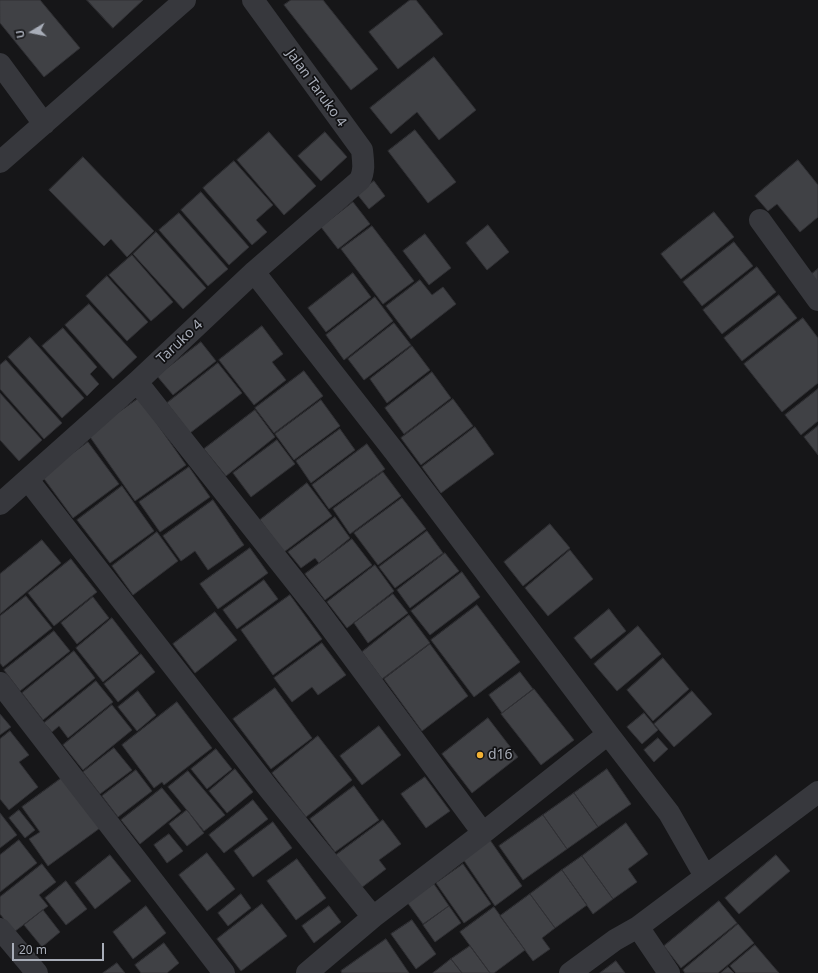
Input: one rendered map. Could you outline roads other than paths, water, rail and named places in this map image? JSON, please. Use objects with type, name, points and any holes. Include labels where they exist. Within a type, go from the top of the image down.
[{"type":"street","points":[[0,162],[185,0]]},
{"type":"street","name":"Jalan Taruko 4","points":[[253,0],[362,150],[364,166],[360,180]]},
{"type":"street","points":[[0,64],[44,124]]},
{"type":"street","name":"Taruko 4","points":[[0,504],[137,382],[254,272],[360,180]]},
{"type":"street","points":[[760,220],[818,300]]},
{"type":"street","points":[[254,272],[394,451],[669,813],[705,876]]},
{"type":"street","points":[[137,382],[317,609],[483,833]]},
{"type":"street","points":[[28,480],[268,789],[374,917]]},
{"type":"street","points":[[0,684],[224,973]]},
{"type":"street","points":[[306,973],[374,917],[608,734]]},
{"type":"street","points":[[570,973],[615,940],[638,926],[818,792]]},
{"type":"street","points":[[638,926],[669,973]]},
{"type":"street","points":[[0,929],[37,973]]},
{"type":"place","name":"d16","points":[[480,755]]}]
